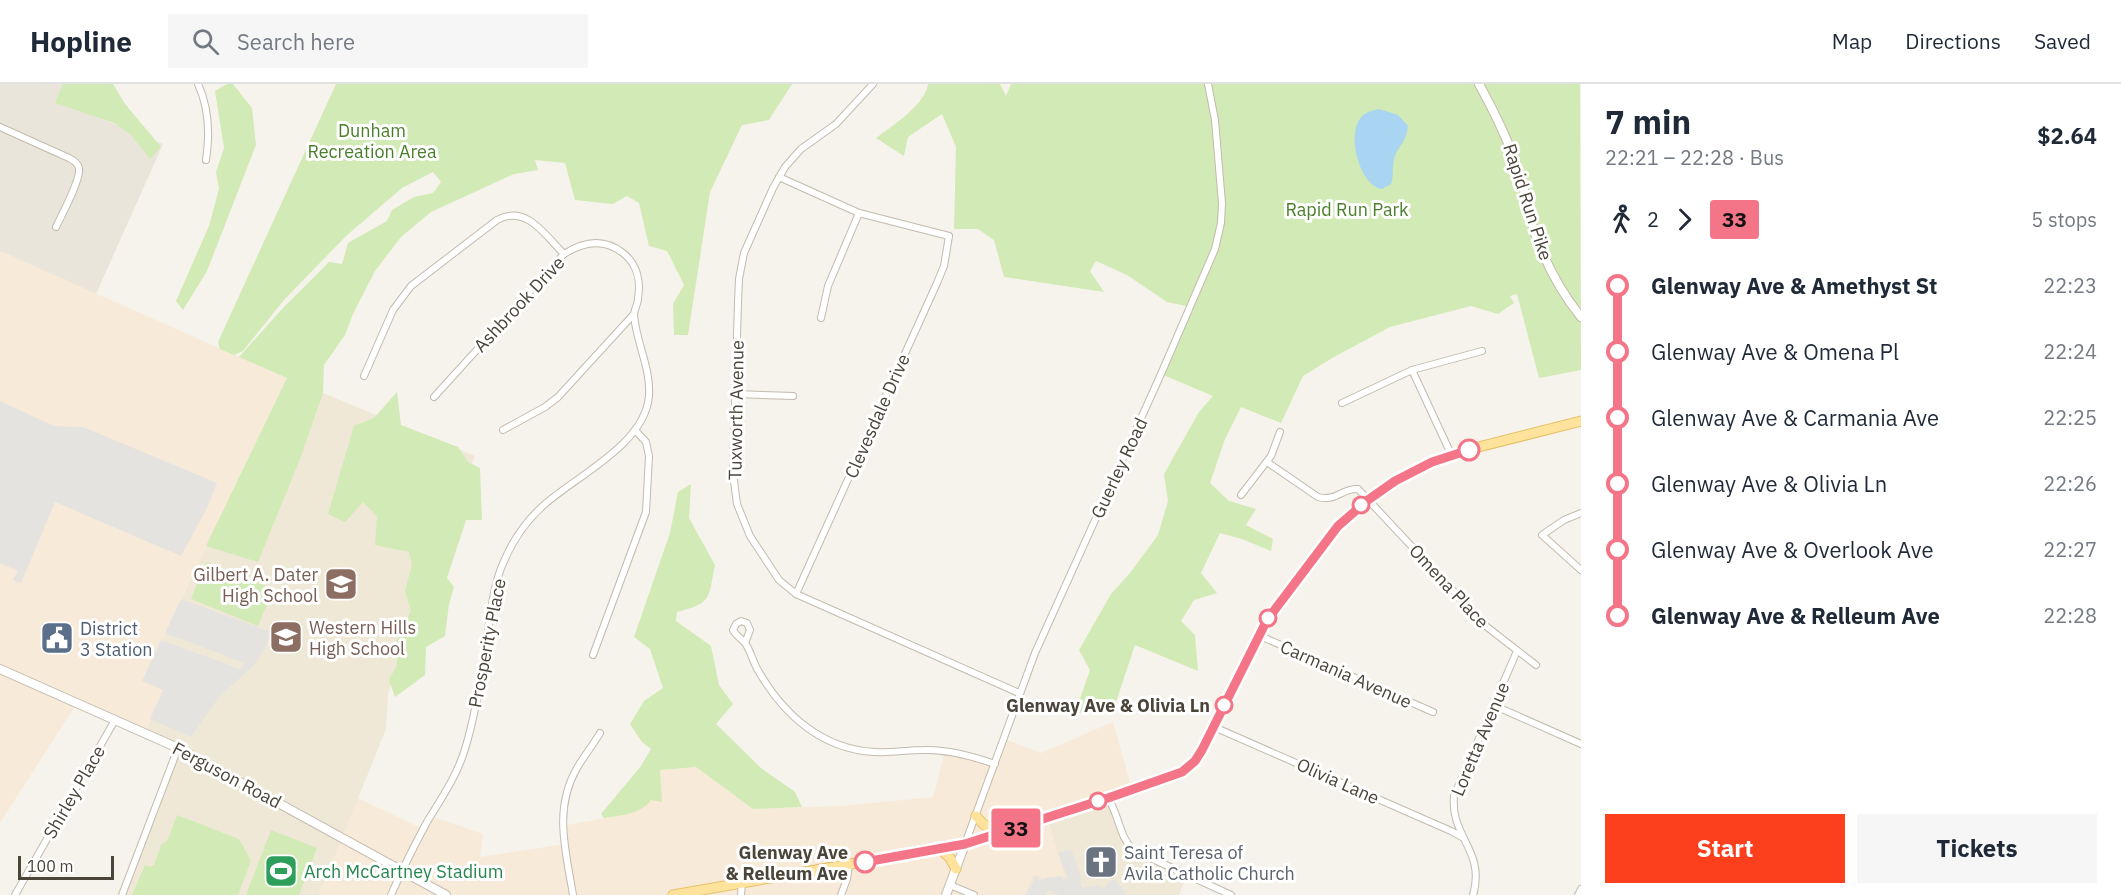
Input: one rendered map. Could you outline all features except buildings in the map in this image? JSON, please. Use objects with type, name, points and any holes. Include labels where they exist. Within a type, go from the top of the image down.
[{"type":"main road","points":[[674,895],[965,844],[1177,775],[1188,768],[1202,750],[1267,620],[1346,518],[1395,481],[1451,454],[1581,421]]},
{"type":"main road","points":[[976,816],[999,833]]},
{"type":"main road","points":[[939,848],[950,858],[956,869]]},
{"type":"street","points":[[198,84],[206,108],[209,139],[206,160]]},
{"type":"street","name":"Tuxworth Avenue","points":[[873,84],[836,124],[792,158],[779,177],[749,240],[741,265],[733,473],[738,510],[750,536],[779,580],[796,594],[1019,693]]},
{"type":"street","name":"Guerley Road","points":[[965,844],[1035,653],[1215,249],[1221,223],[1222,203],[1216,129],[1208,84]]},
{"type":"street","name":"Rapid Run Pike","points":[[1479,84],[1509,143],[1520,174],[1534,230],[1547,263],[1559,286],[1581,317]]},
{"type":"street","points":[[0,127],[69,158],[77,164],[78,178],[56,228]]},
{"type":"street","points":[[779,177],[860,213],[828,286],[821,318]]},
{"type":"street","name":"Clevesdale Drive","points":[[796,594],[944,266],[949,236],[860,213]]},
{"type":"street","points":[[364,376],[393,310],[411,286],[497,220],[514,215],[526,218],[564,254]]},
{"type":"street","name":"Ashbrook Drive","points":[[434,397],[564,254],[580,245],[596,243],[607,245],[623,253],[634,265],[638,278],[638,300],[634,314],[648,374],[649,394],[643,419],[635,430]]},
{"type":"street","points":[[503,430],[558,397],[634,314]]},
{"type":"street","points":[[1342,403],[1412,370],[1482,351]]},
{"type":"street","points":[[1412,370],[1451,454]]},
{"type":"street","points":[[735,394],[793,396]]},
{"type":"street","points":[[593,655],[646,512],[650,456],[646,442],[635,430]]},
{"type":"street","name":"Prosperity Place","points":[[391,895],[401,870],[445,792],[465,750],[481,676],[494,590],[505,559],[523,528],[537,512],[557,494],[601,463],[635,430]]},
{"type":"street","points":[[1241,495],[1267,462],[1280,432]]},
{"type":"street","points":[[1267,462],[1318,497],[1328,499],[1358,489],[1368,500]]},
{"type":"street","name":"Omena Place","points":[[1368,500],[1487,627],[1536,665]]},
{"type":"street","points":[[1581,513],[1564,520],[1542,535],[1581,570]]},
{"type":"street","name":"Carmania Avenue","points":[[1258,635],[1433,712]]},
{"type":"street","points":[[745,643],[757,669],[777,700],[803,726],[823,739],[859,751],[926,749],[966,755],[995,764]]},
{"type":"street","name":"Loretta Avenue","points":[[1473,895],[1476,866],[1471,851],[1455,821],[1454,796],[1517,651]]},
{"type":"street","name":"Ferguson Road","points":[[0,669],[178,748],[446,895]]},
{"type":"street","points":[[1493,705],[1581,744]]},
{"type":"street","name":"Shirley Place","points":[[15,895],[115,720]]},
{"type":"street","name":"Olivia Lane","points":[[1214,727],[1462,837]]},
{"type":"street","points":[[573,895],[562,826],[564,804],[577,769],[600,733]]},
{"type":"street","points":[[123,895],[178,748]]},
{"type":"street","points":[[1108,798],[1113,805],[1124,837],[1133,850],[1232,895]]},
{"type":"street","points":[[946,895],[965,844]]},
{"type":"street","points":[[841,895],[849,865]]},
{"type":"street","points":[[741,895],[742,883]]},
{"type":"street","points":[[950,885],[974,895]]},
{"type":"street","points":[[1578,895],[1581,889]]},
{"type":"shaded area","points":[[0,84],[64,84],[58,101],[163,144],[96,294],[0,251]]},
{"type":"shaded area","points":[[0,251],[287,378],[142,680],[163,690],[146,733],[77,703],[0,823]]},
{"type":"shaded area","name":"Western Hills High School","points":[[287,378],[475,456],[388,693],[386,729],[319,895],[122,895],[178,748],[146,733],[163,690],[142,681]]},
{"type":"shaded area","points":[[0,401],[54,426],[83,427],[217,483],[207,508],[181,556],[55,502],[21,583],[13,580],[18,571],[0,563]]},
{"type":"shaded area","points":[[181,599],[271,632],[265,649],[253,666],[219,697],[191,737],[150,719],[163,690],[142,681],[161,640],[240,669],[245,663],[165,633]]},
{"type":"shaded area","points":[[1113,722],[1132,789],[1108,798],[1065,875],[1048,879],[1033,876],[1025,895],[319,895],[358,798],[423,829],[431,816],[483,834],[480,857],[565,844],[562,826],[632,813],[660,770],[696,767],[753,809],[843,806],[933,797],[945,751],[995,764],[1004,739],[1041,753]]},
{"type":"shaded area","points":[[1108,798],[1128,845],[1187,876],[1179,895],[1025,895],[1033,875],[1048,879],[1065,875],[1047,818]]},
{"type":"shaded area","points":[[1071,849],[1082,880],[1080,880],[1082,888],[1097,885],[1104,889],[1109,881],[1115,879],[1126,893],[1125,895],[1059,895],[1048,891],[1046,895],[1026,895],[1036,876],[1039,877],[1038,880],[1044,881],[1045,878],[1062,876],[1063,880],[1068,878],[1058,853]]},
{"type":"green space","points":[[63,84],[113,84],[125,104],[161,147],[150,159],[131,135],[114,123],[55,103]]},
{"type":"green space","points":[[227,84],[233,84],[252,108],[256,145],[207,271],[183,310],[176,301],[209,226],[219,189],[216,172],[224,148],[215,91]]},
{"type":"green space","name":"Dunham Recreation Area","points":[[336,84],[792,84],[769,120],[742,125],[710,192],[688,335],[674,335],[673,304],[684,285],[667,251],[649,246],[639,203],[627,196],[613,204],[575,200],[565,163],[535,160],[538,170],[514,174],[431,212],[401,237],[375,271],[345,335],[324,365],[323,393],[300,459],[258,562],[206,546],[287,378],[239,357],[329,262],[342,264],[348,243],[387,221],[392,210],[414,197],[433,193],[441,182],[433,172],[402,188],[346,236],[284,300],[243,351],[234,355],[220,349],[218,342]]},
{"type":"green space","name":"Rapid Run Park","points":[[928,84],[1000,84],[1006,96],[1011,84],[1580,84],[1581,370],[1539,378],[1517,294],[1510,296],[1514,303],[1498,314],[1471,306],[1390,327],[1334,357],[1303,376],[1281,423],[1241,407],[1225,439],[1210,483],[1229,501],[1256,509],[1246,525],[1273,539],[1271,551],[1220,533],[1201,573],[1217,593],[1194,600],[1181,621],[1195,635],[1198,671],[1135,645],[1113,711],[1075,713],[1090,670],[1079,650],[1111,594],[1158,535],[1168,501],[1164,474],[1199,412],[1213,396],[1161,374],[1191,307],[1167,302],[1127,275],[1096,261],[1090,271],[1104,292],[1004,277],[994,240],[978,229],[954,229],[956,147],[942,114],[908,137],[904,156],[876,138],[899,121],[921,100]]},
{"type":"green space","points":[[397,392],[401,425],[458,447],[468,462],[480,468],[482,520],[466,520],[447,578],[454,587],[449,604],[445,636],[426,647],[425,675],[395,697],[389,680],[397,665],[397,640],[411,611],[405,591],[412,565],[409,552],[375,545],[377,516],[363,502],[345,522],[328,514],[354,426],[374,418]]},
{"type":"green space","points":[[691,484],[689,518],[715,565],[707,598],[697,606],[677,612],[676,621],[711,646],[719,685],[733,704],[716,724],[761,768],[795,792],[802,807],[753,809],[696,767],[660,770],[662,802],[651,800],[636,811],[604,818],[601,814],[641,766],[651,749],[642,742],[630,724],[644,701],[663,688],[650,649],[634,637],[670,533],[678,492]]},
{"type":"green space","points":[[206,562],[273,589],[258,626],[191,599]]},
{"type":"green space","points":[[177,815],[239,839],[251,861],[238,895],[132,895],[145,865],[150,867],[154,865],[161,845],[168,840]]},
{"type":"green space","name":"Arch McCartney Stadium","points":[[271,830],[317,848],[299,895],[246,895]]},
{"type":"water","points":[[1379,109],[1398,115],[1408,126],[1406,137],[1394,159],[1391,184],[1382,189],[1366,177],[1357,155],[1355,142],[1355,131],[1359,121],[1367,113]]},
{"type":"bus line","name":"33","points":[[865,862],[965,844],[1177,775],[1188,768],[1202,750],[1267,620],[1338,526],[1368,500],[1395,481],[1451,454],[1469,450]]},
{"type":"place","name":"Gilbert A. Dater High School","points":[[341,584]]},
{"type":"place","name":"Western Hills High School","points":[[286,637]]},
{"type":"place","name":"District 3 Station","points":[[57,638]]},
{"type":"place","name":"Glenway Ave & Olivia Ln","points":[[1224,705]]},
{"type":"place","name":"Glenway Ave & Relleum Ave","points":[[865,862]]},
{"type":"place","name":"Saint Teresa of Avila Catholic Church","points":[[1101,862]]},
{"type":"place","name":"Arch McCartney Stadium","points":[[281,871]]}]
